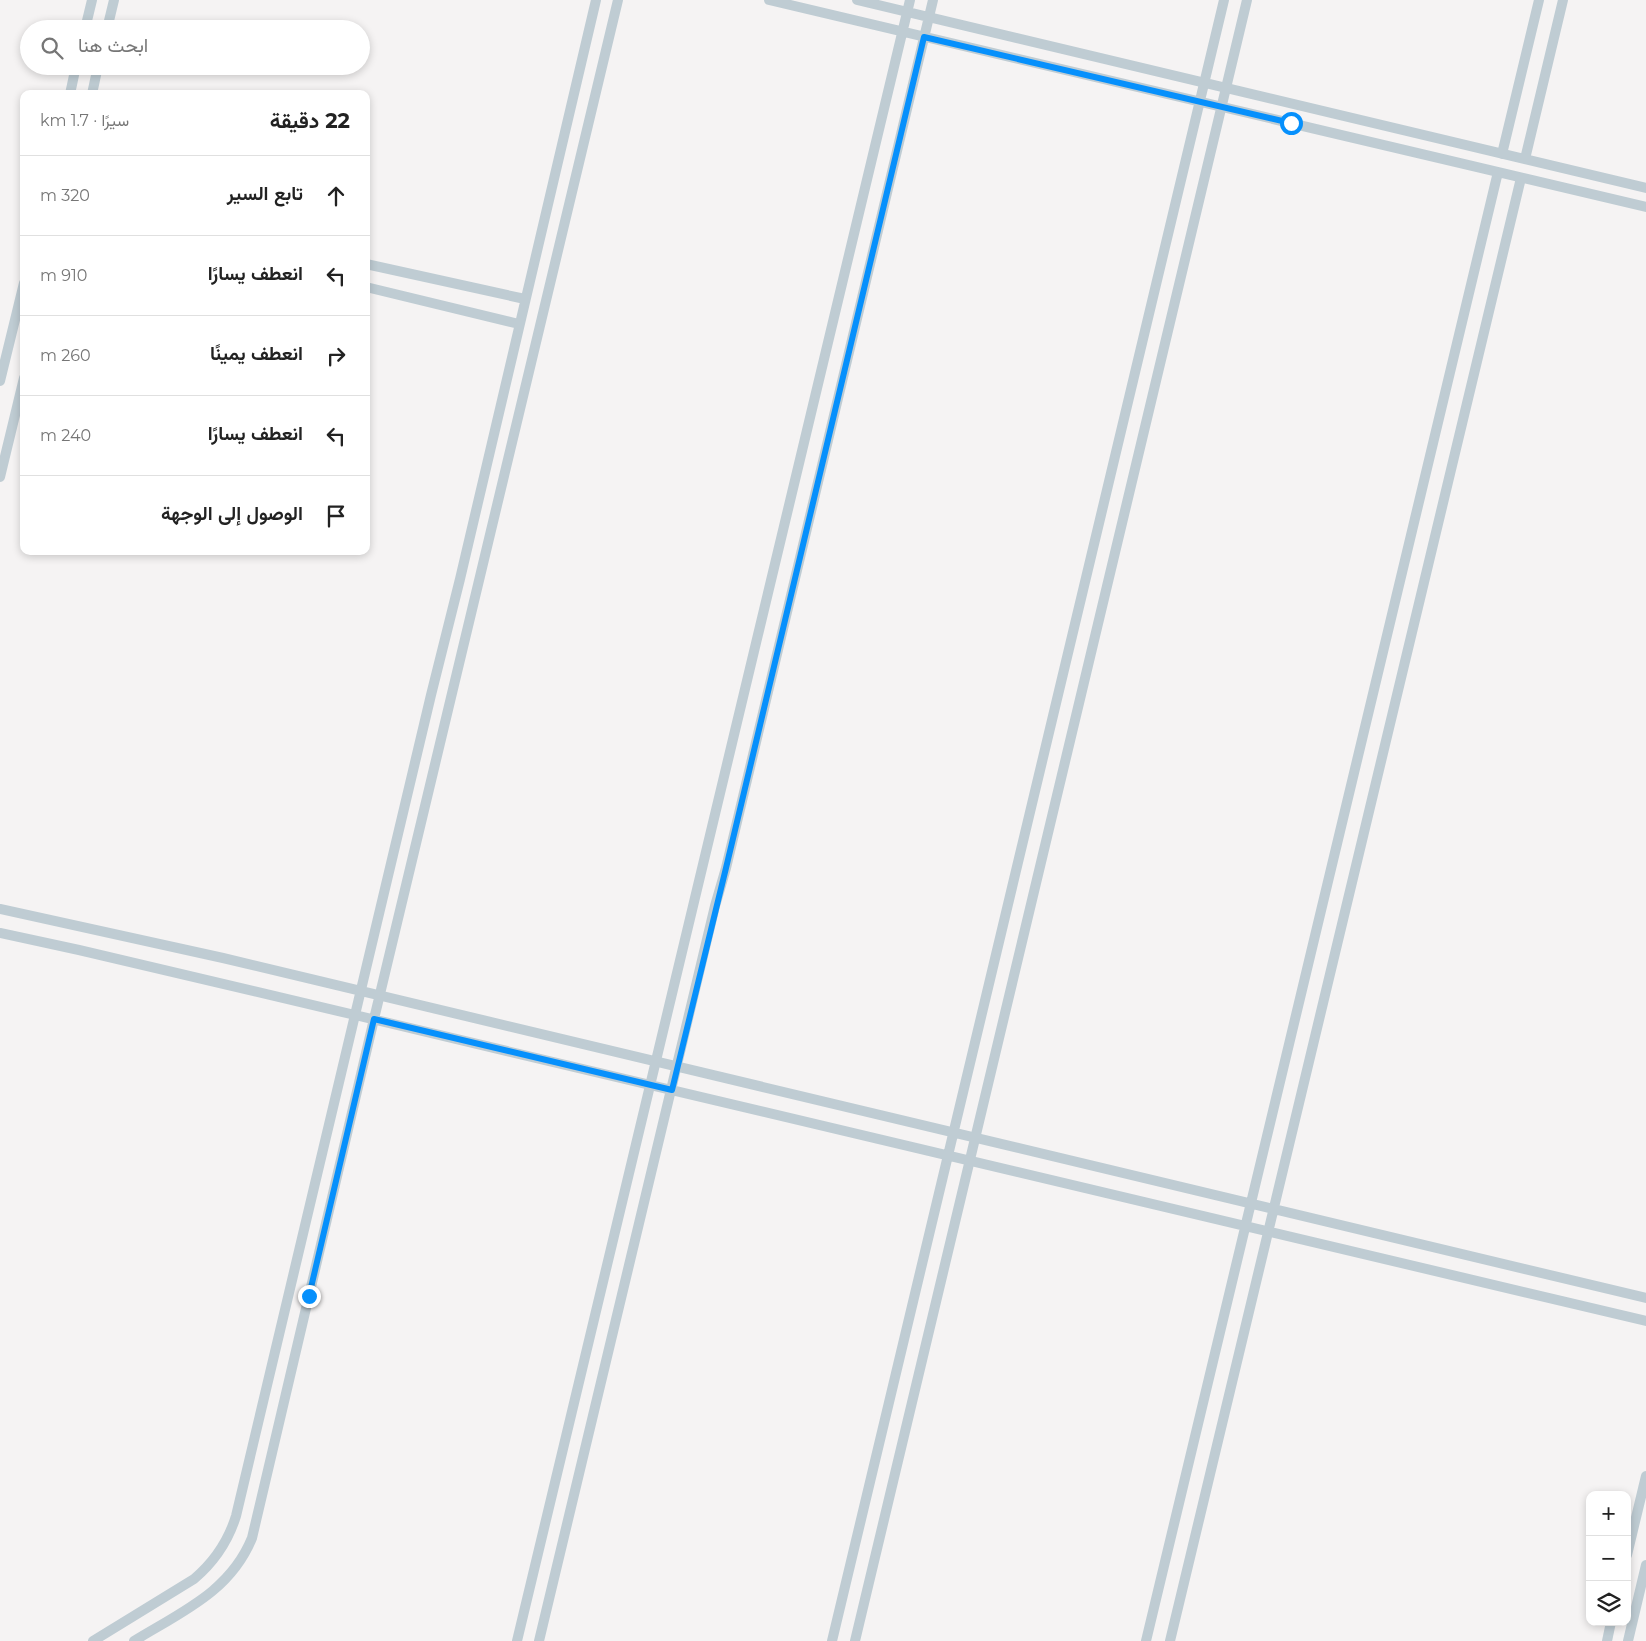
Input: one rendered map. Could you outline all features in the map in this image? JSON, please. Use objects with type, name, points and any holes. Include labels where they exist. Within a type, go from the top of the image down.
[{"type":"street","points":[[87,20],[92,0]]},
{"type":"street","points":[[110,20],[114,0]]},
{"type":"street","points":[[93,1641],[194,1579],[217,1556],[236,1516],[596,0]]},
{"type":"street","points":[[134,1641],[217,1588],[238,1565],[252,1538],[618,0]]},
{"type":"street","points":[[769,0],[1646,207]]},
{"type":"street","points":[[857,0],[1646,188]]},
{"type":"street","points":[[517,1641],[910,0]]},
{"type":"street","points":[[539,1641],[933,0]]},
{"type":"street","points":[[832,1641],[1224,0]]},
{"type":"street","points":[[855,1641],[1247,0]]},
{"type":"street","points":[[1502,154],[1539,0]]},
{"type":"street","points":[[1525,159],[1563,0]]},
{"type":"street","points":[[71,90],[74,75]]},
{"type":"street","points":[[93,90],[96,75]]},
{"type":"street","points":[[1146,1641],[1498,172]]},
{"type":"street","points":[[1170,1641],[1521,178]]},
{"type":"street","points":[[370,265],[525,299]]},
{"type":"street","points":[[370,289],[519,324]]},
{"type":"street","points":[[0,382],[20,300]]},
{"type":"street","points":[[0,477],[20,394]]},
{"type":"street","points":[[460,579],[478,583]]},
{"type":"street","points":[[0,908],[223,958],[1646,1298]]},
{"type":"street","points":[[0,933],[374,1019],[1646,1322]]},
{"type":"street","points":[[1631,1538],[1646,1476]]},
{"type":"street","points":[[1628,1641],[1646,1565]]},
{"type":"street","points":[[1607,1641],[1610,1626]]},
{"type":"route","points":[[309,1296],[374,1019],[672,1090],[924,37],[1291,123]]}]
